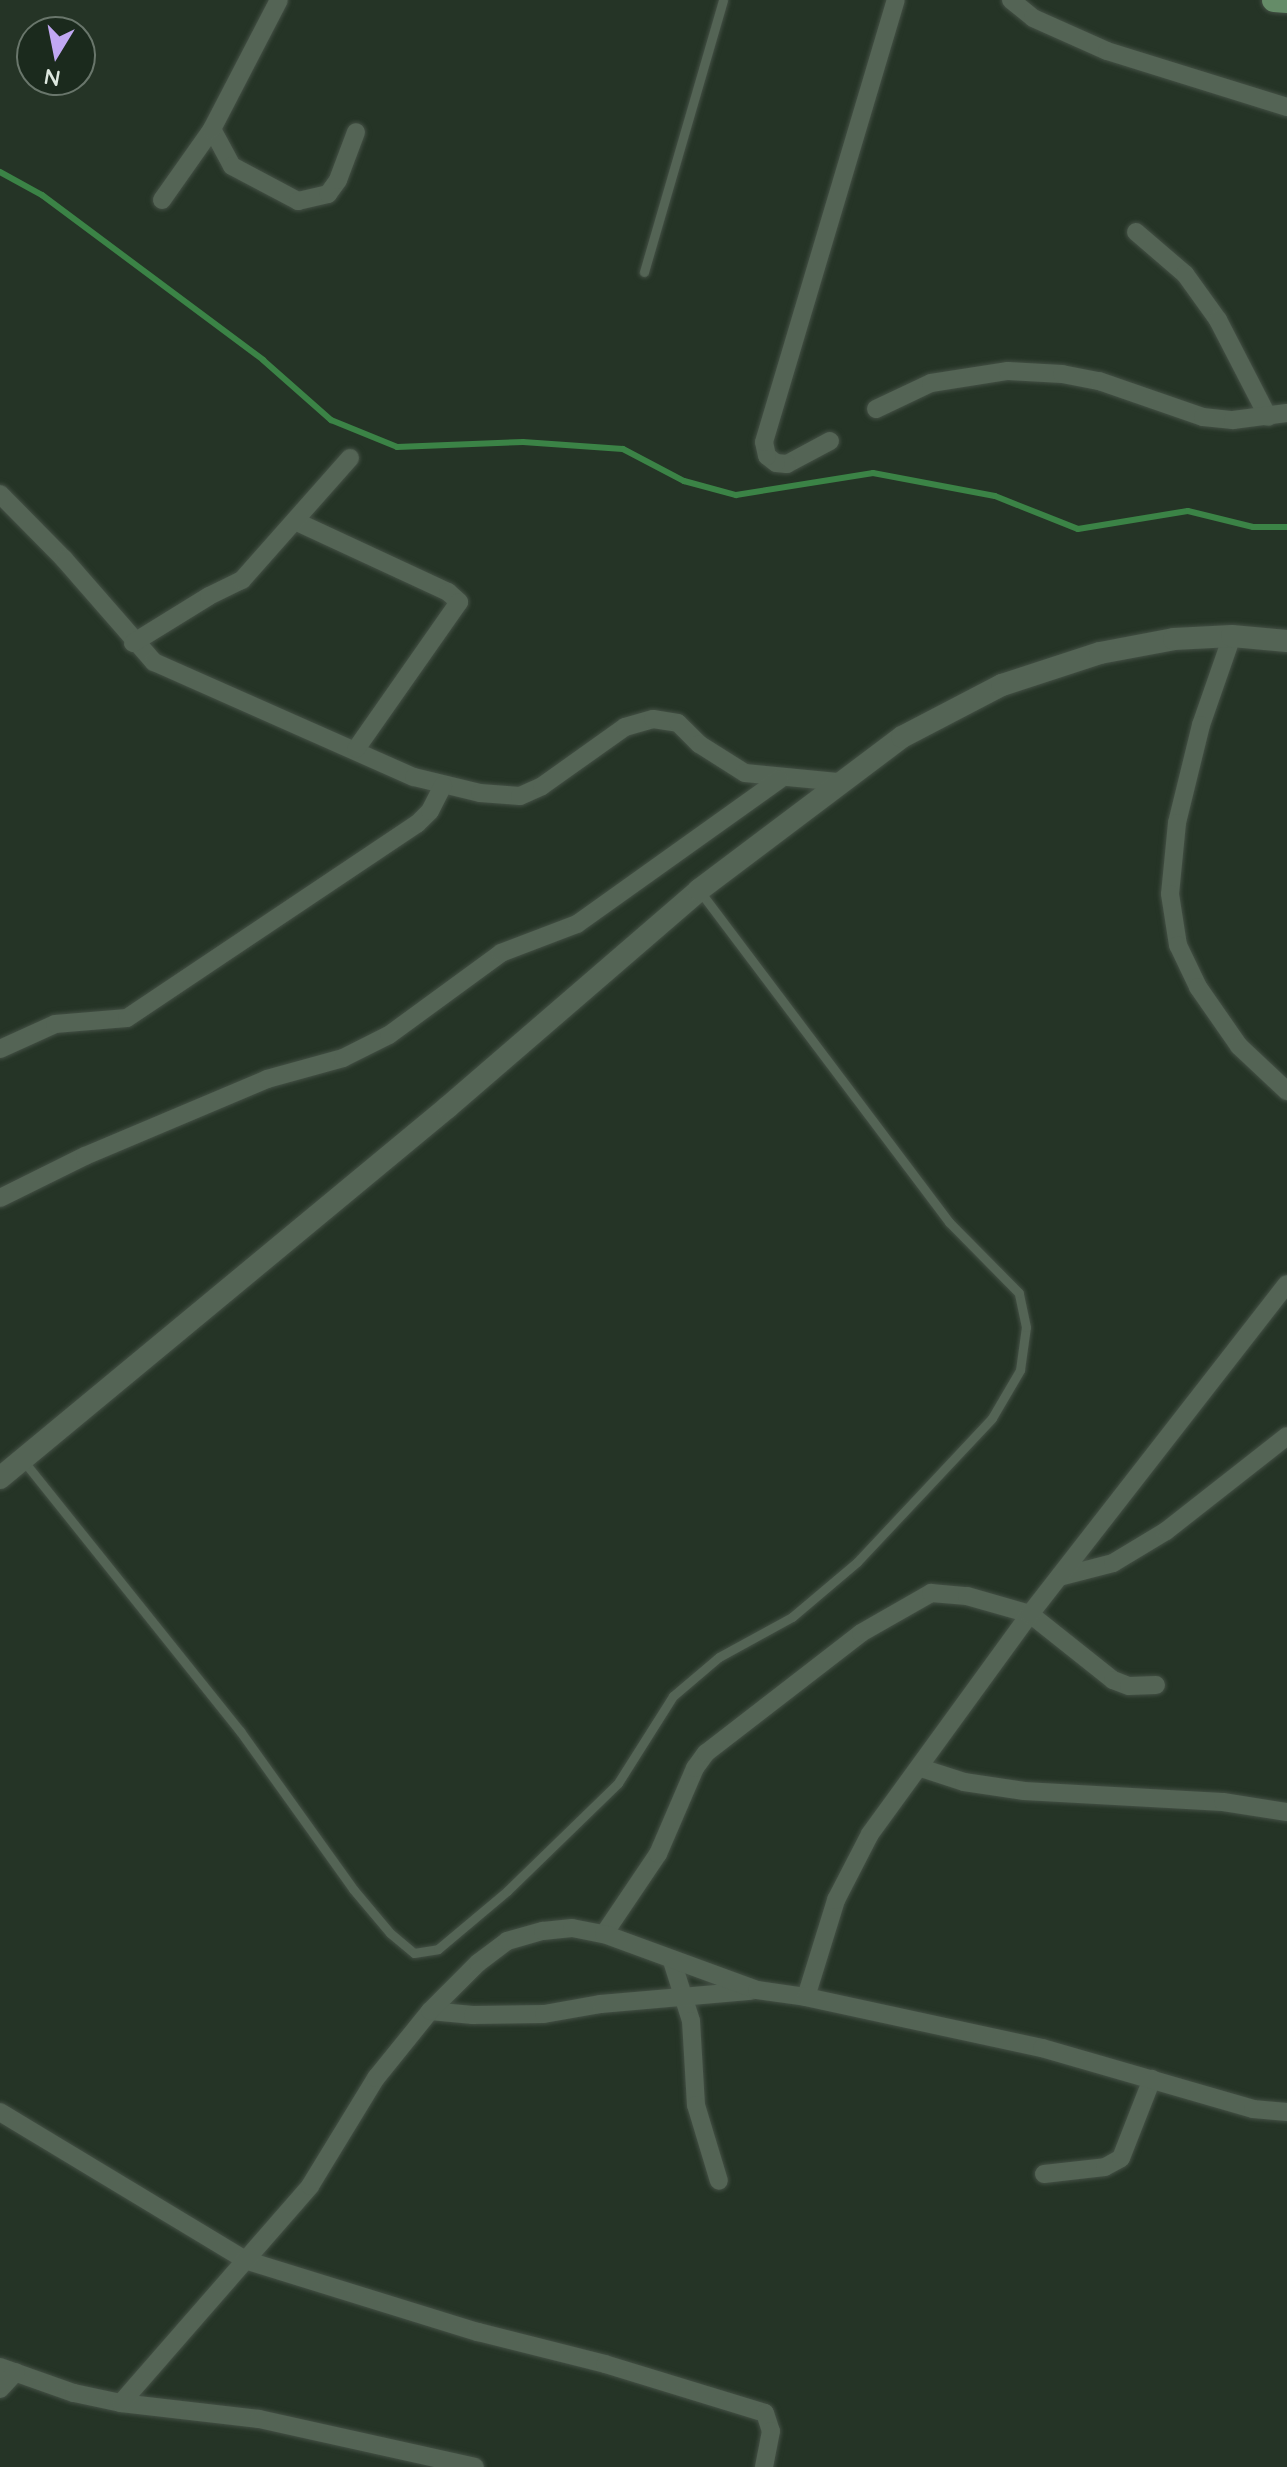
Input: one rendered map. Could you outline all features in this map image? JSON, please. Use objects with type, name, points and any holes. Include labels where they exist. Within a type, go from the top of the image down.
[{"type":"main road","points":[[1274,0],[1287,1]]},
{"type":"street","points":[[162,200],[212,129],[279,0]]},
{"type":"street","points":[[830,441],[787,464],[776,463],[767,456],[764,442],[896,0]]},
{"type":"street","points":[[1011,0],[1033,18],[1107,51],[1287,107]]},
{"type":"street","points":[[212,129],[232,166],[298,201],[328,194],[338,180],[356,132]]},
{"type":"street","points":[[1136,232],[1185,274],[1218,320],[1268,417]]},
{"type":"street","points":[[876,409],[931,383],[1008,371],[1062,374],[1099,381],[1203,417],[1233,420],[1287,413]]},
{"type":"street","points":[[133,643],[209,596],[242,580],[350,458]]},
{"type":"street","points":[[0,494],[64,559],[133,643],[154,662],[414,777],[443,785],[520,796],[542,786],[625,727],[653,719],[678,723],[699,744],[745,773],[780,779],[838,782]]},
{"type":"street","points":[[295,521],[448,592],[459,602],[356,749]]},
{"type":"street","points":[[0,1478],[448,1107],[699,890],[838,782],[902,737],[1002,685],[1100,653],[1174,639],[1232,636],[1287,641]]},
{"type":"street","points":[[1232,636],[1201,725],[1177,823],[1170,894],[1178,945],[1198,987],[1239,1046],[1287,1091]]},
{"type":"street","points":[[0,1198],[85,1156],[267,1079],[343,1058],[389,1035],[501,953],[577,924],[780,779]]},
{"type":"street","points":[[0,1049],[55,1024],[127,1018],[417,824],[430,811],[443,785]]},
{"type":"street","points":[[806,1997],[836,1900],[870,1834],[921,1768],[1030,1614],[1287,1284]]},
{"type":"street","points":[[1059,1577],[1113,1563],[1166,1531],[1287,1436]]},
{"type":"street","points":[[604,1934],[658,1854],[695,1768],[706,1753],[861,1633],[931,1593],[967,1596],[1030,1614],[1113,1680],[1129,1686],[1156,1685]]},
{"type":"street","points":[[921,1768],[964,1782],[1024,1791],[1223,1802],[1287,1812]]},
{"type":"street","points":[[121,2403],[310,2186],[376,2078],[430,2011],[478,1963],[507,1941],[572,1928],[604,1934],[757,1990],[806,1997],[1042,2048],[1253,2109],[1287,2112]]},
{"type":"street","points":[[672,1961],[695,2050],[696,2105],[719,2181]]},
{"type":"street","points":[[430,2011],[473,2015],[544,2014],[601,2004],[757,1990]]},
{"type":"street","points":[[1044,2174],[1105,2167],[1121,2158],[1152,2079]]},
{"type":"street","points":[[0,2112],[245,2260],[478,2332],[765,2413],[770,2421],[764,2467]]},
{"type":"street","points":[[0,2389],[8,2369],[61,2390],[121,2403],[259,2419],[441,2463],[475,2467]]},
{"type":"lane","points":[[644,272],[723,0]]},
{"type":"lane","points":[[22,1459],[240,1731],[353,1889],[390,1933],[414,1953],[438,1949],[484,1910],[618,1783],[673,1696],[719,1657],[792,1617],[857,1562],[992,1418],[1020,1370],[1026,1327],[1019,1293],[949,1222],[699,890]]},
{"type":"waterway","points":[[0,172],[42,195],[263,360],[331,420],[397,447],[523,442],[623,449],[684,481],[736,495],[873,473],[995,496],[1078,529],[1188,511],[1253,527],[1287,527]]}]
